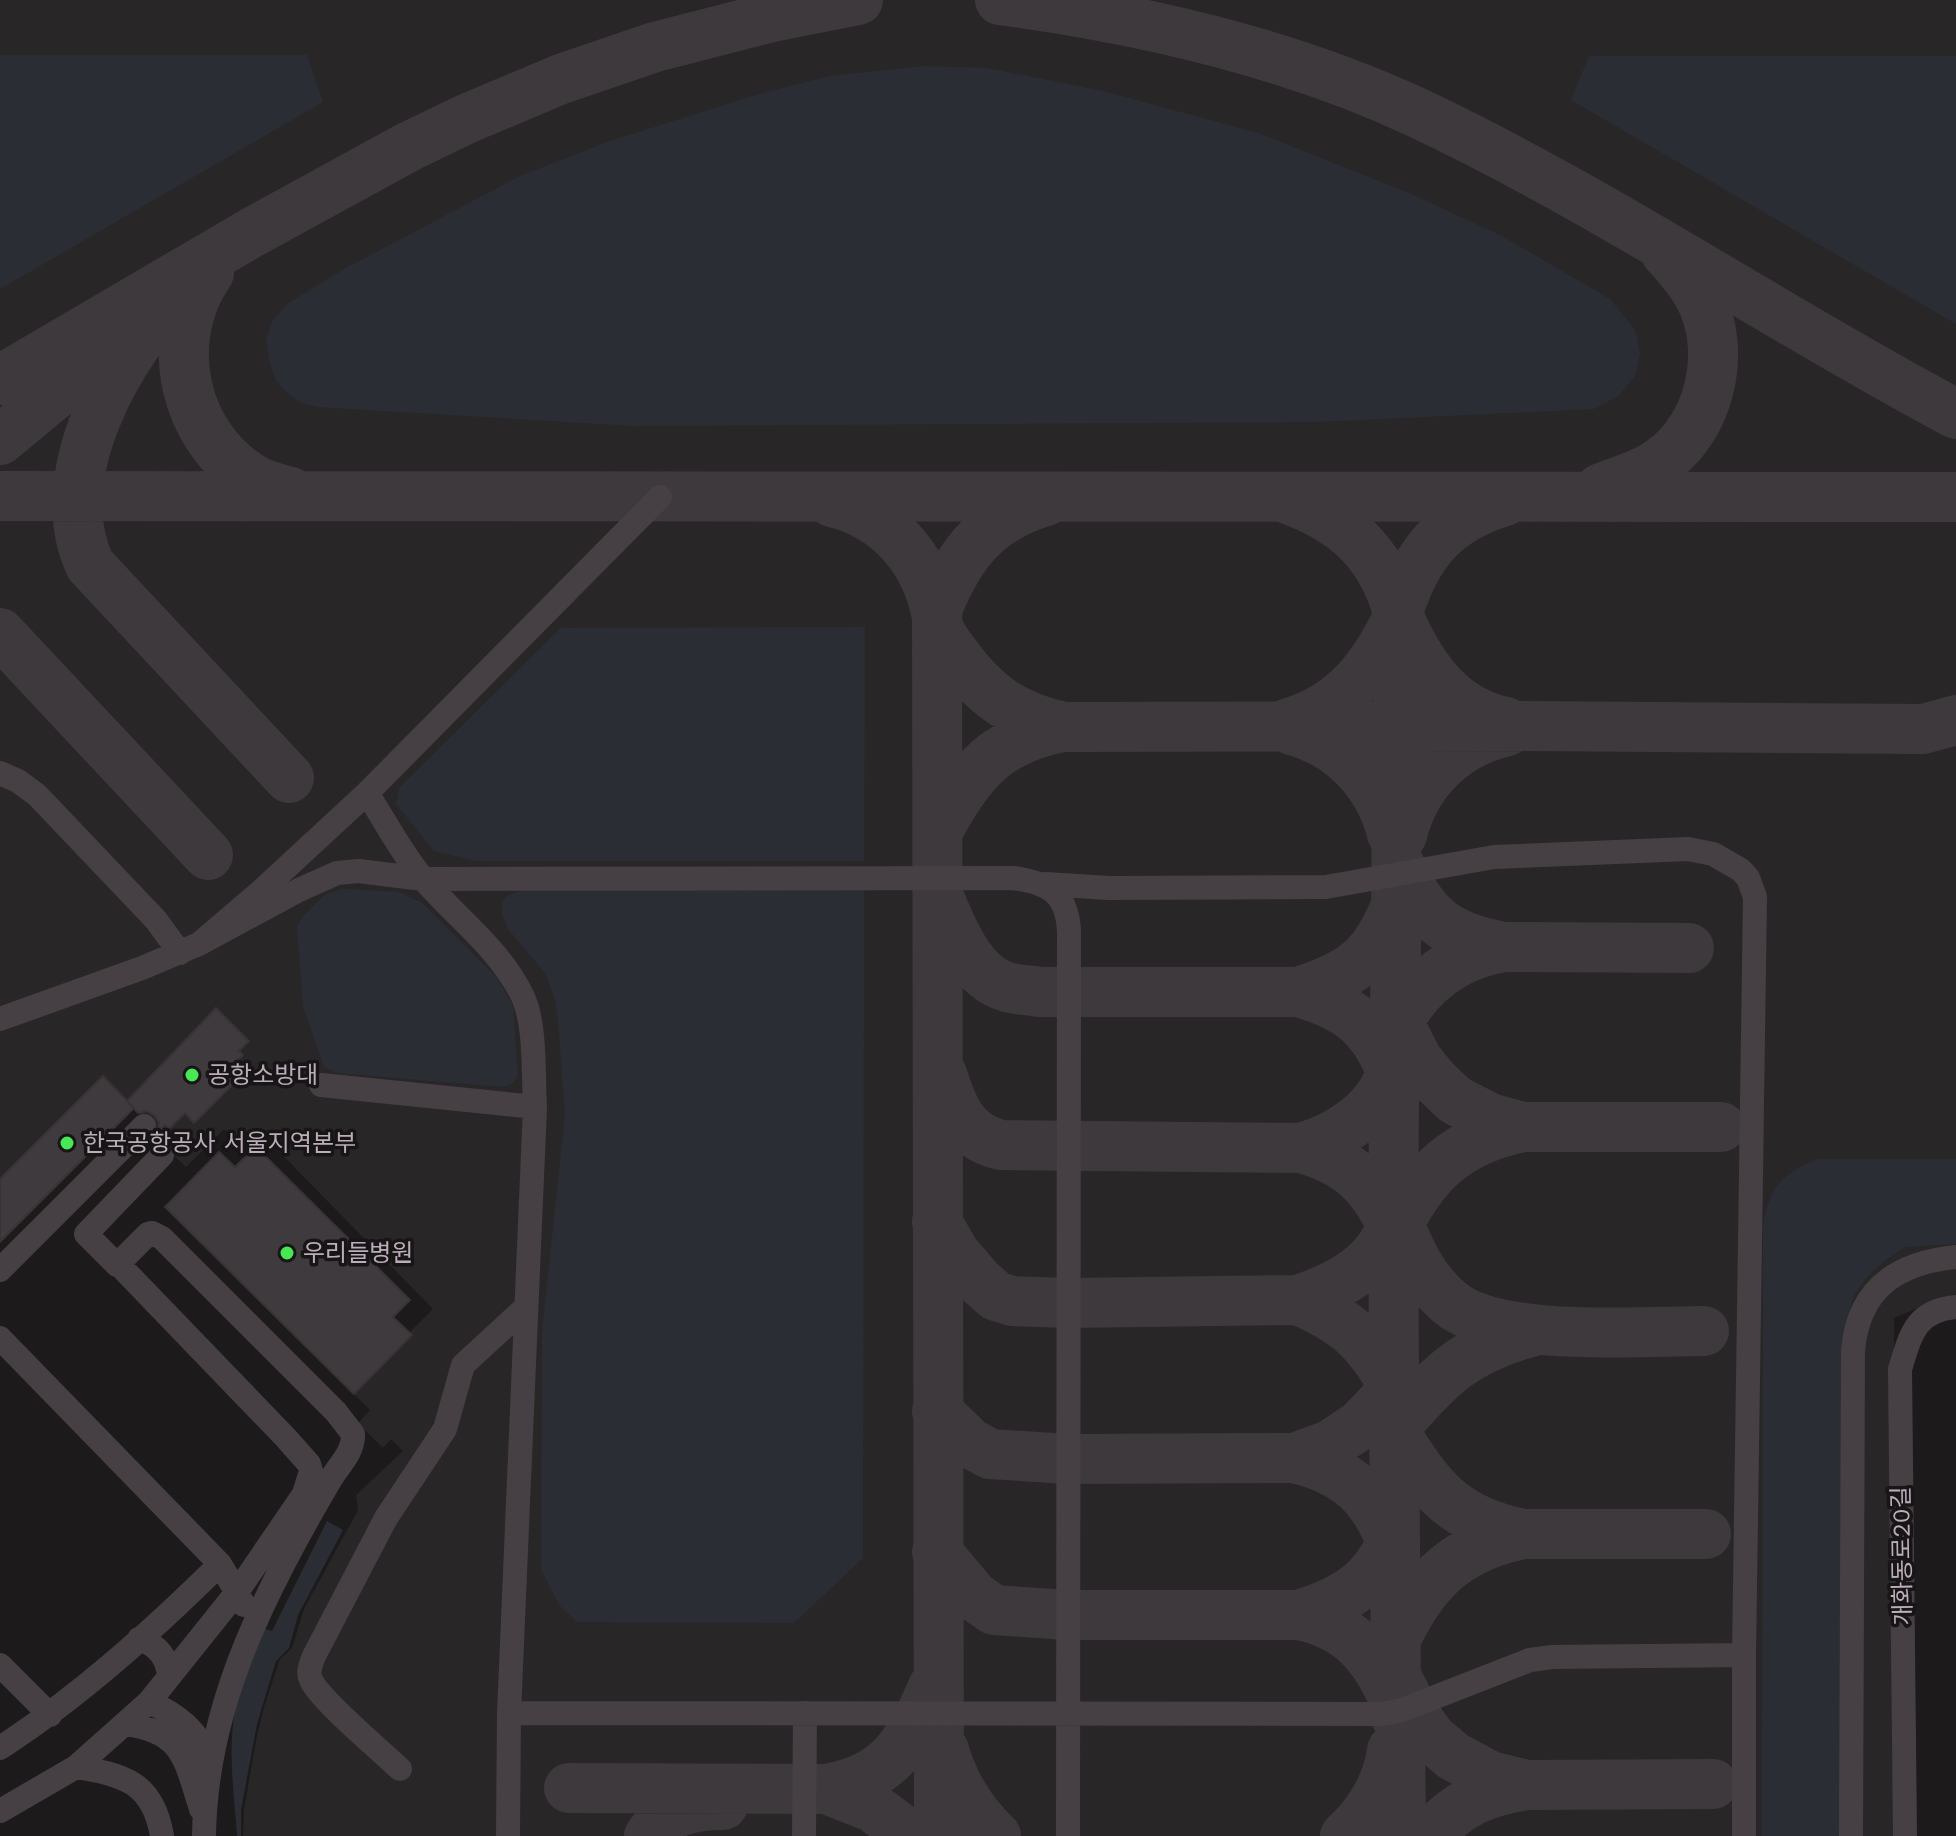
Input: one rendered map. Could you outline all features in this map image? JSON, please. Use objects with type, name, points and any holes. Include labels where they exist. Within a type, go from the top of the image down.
[{"type":"street","points":[[189,949],[261,891],[367,793],[660,497]]},
{"type":"street","points":[[0,773],[37,795],[156,920],[189,949]]},
{"type":"street","points":[[367,793],[423,879],[480,936],[523,998],[529,1019],[535,1107],[509,1713],[508,1836]]},
{"type":"street","points":[[0,1019],[189,949],[337,873],[359,871],[423,879],[1013,878],[1045,884],[1109,888],[1326,887],[1494,857],[1688,849],[1720,857],[1741,870],[1748,878],[1755,897],[1744,1836]]},
{"type":"street","points":[[1045,884],[1065,907],[1069,931],[1068,1836]]},
{"type":"street","points":[[321,1085],[535,1107]]},
{"type":"street","points":[[0,1270],[144,1126]]},
{"type":"street","points":[[86,1234],[162,1155]]},
{"type":"street","points":[[0,1811],[76,1767],[149,1702],[237,1592],[300,1502],[311,1471],[309,1464],[121,1268],[60,1211]]},
{"type":"street","points":[[121,1268],[148,1234],[162,1238],[336,1412],[353,1434],[352,1448],[330,1480],[255,1624],[219,1725],[211,1761],[204,1827]]},
{"type":"street","points":[[1851,1836],[1853,1351],[1857,1323],[1863,1305],[1891,1277],[1909,1266],[1956,1257]]},
{"type":"street","points":[[400,1769],[311,1682],[309,1672],[314,1656],[386,1518],[445,1429],[463,1365],[526,1307]]},
{"type":"street","name":"개화동로20길","points":[[1905,1836],[1900,1369],[1917,1323],[1930,1312],[1956,1307]]},
{"type":"street","points":[[0,1338],[220,1564],[255,1624]]},
{"type":"street","points":[[0,1748],[50,1715],[171,1613],[220,1564]]},
{"type":"street","points":[[139,1639],[164,1656],[169,1677]]},
{"type":"street","points":[[509,1713],[1383,1714],[1402,1710],[1530,1660],[1552,1657],[1744,1655]]},
{"type":"street","points":[[5,1681],[50,1715]]},
{"type":"street","points":[[149,1702],[185,1722],[211,1761]]},
{"type":"street","points":[[804,1836],[805,1713]]},
{"type":"street","points":[[125,1724],[156,1729],[179,1749],[188,1766],[204,1827]]},
{"type":"street","points":[[76,1767],[108,1773],[137,1785],[149,1798],[159,1819],[162,1836]]},
{"type":"shaded area","points":[[0,0],[1956,0],[1956,1298],[1941,1298],[1894,1318],[1894,1836],[243,1836],[244,1810],[256,1741],[280,1659],[292,1648],[304,1609],[358,1510],[356,1495],[403,1451],[391,1439],[383,1448],[358,1423],[370,1410],[354,1394],[412,1336],[409,1333],[433,1309],[257,1129],[239,1144],[224,1129],[186,1167],[134,1109],[0,1242]]},
{"type":"shaded area","points":[[0,55],[307,55],[323,102],[0,289]]},
{"type":"shaded area","points":[[1589,56],[1956,56],[1956,324],[1571,100]]},
{"type":"shaded area","points":[[925,66],[987,68],[1103,91],[1258,133],[1416,196],[1502,236],[1610,299],[1635,330],[1640,353],[1635,376],[1618,396],[1594,409],[1317,422],[634,426],[317,407],[301,403],[276,380],[266,338],[273,320],[287,304],[346,268],[520,176],[607,142],[759,94],[830,76]]},
{"type":"shaded area","points":[[865,627],[864,861],[476,861],[434,851],[396,804],[399,788],[561,628]]},
{"type":"shaded area","points":[[343,889],[399,892],[422,903],[497,978],[513,1006],[518,1076],[512,1084],[502,1087],[337,1073],[324,1067],[303,1006],[297,927],[304,915],[326,894]]},
{"type":"shaded area","points":[[524,889],[864,889],[863,1558],[794,1623],[577,1622],[559,1605],[541,1569],[542,1332],[565,1115],[555,1000],[546,974],[508,929],[502,914],[502,902]]},
{"type":"shaded area","points":[[1817,1159],[1956,1159],[1956,1244],[1905,1247],[1866,1278],[1853,1297],[1845,1332],[1844,1836],[1762,1836],[1763,1226],[1769,1201],[1779,1184],[1795,1170]]},
{"type":"shaded area","points":[[327,1521],[343,1530],[298,1615],[289,1648],[276,1661],[257,1724],[241,1810],[241,1836],[237,1836],[232,1754],[238,1695],[265,1629],[272,1631]]},
{"type":"building","name":"공항소방대","points":[[216,1008],[249,1041],[239,1051],[243,1055],[228,1070],[237,1080],[194,1123],[185,1113],[169,1129],[165,1125],[157,1133],[159,1123],[155,1116],[147,1111],[138,1113],[127,1101]]},
{"type":"building","name":"한국공항공사 서울지역본부","points":[[103,1076],[134,1108],[0,1242],[0,1179]]},
{"type":"building","name":"우리들병원","points":[[256,1147],[410,1300],[393,1317],[412,1335],[354,1394],[165,1207],[219,1152],[235,1167]]},
{"type":"taxiway","points":[[0,380],[251,233],[408,147],[466,119],[561,79],[655,47],[772,17],[858,0]]},
{"type":"taxiway","points":[[1000,0],[1107,17],[1214,41],[1266,55],[1368,91],[1487,147],[1555,184],[1956,414]]},
{"type":"taxiway","points":[[1601,488],[1649,469],[1679,445],[1693,427],[1710,385],[1713,363],[1708,318],[1693,286],[1666,253]]},
{"type":"taxiway","points":[[209,273],[195,299],[186,328],[184,357],[187,386],[196,414],[211,440],[230,462],[259,482],[291,492]]},
{"type":"taxiway","points":[[181,289],[135,346],[96,417],[84,455],[78,493],[79,530],[90,565],[289,778]]},
{"type":"taxiway","points":[[0,440],[129,333]]},
{"type":"taxiway","points":[[0,496],[1956,497]]},
{"type":"taxiway","points":[[1290,500],[1328,517],[1344,528],[1370,555],[1390,589],[1402,638],[1397,729],[1394,1235],[1396,1717],[1400,1726],[1401,1836]]},
{"type":"taxiway","points":[[1046,501],[1001,521],[978,541],[950,581],[939,606],[937,620],[949,646],[989,693],[1030,717],[1064,727]]},
{"type":"taxiway","points":[[1398,613],[1414,573],[1435,542],[1465,518],[1505,501]]},
{"type":"taxiway","points":[[832,502],[871,518],[902,543],[924,577],[937,617],[939,1836]]},
{"type":"taxiway","points":[[1289,723],[1326,707],[1355,683],[1379,652],[1398,617]]},
{"type":"taxiway","points":[[1401,622],[1419,656],[1442,686],[1470,708],[1506,722]]},
{"type":"taxiway","points":[[0,633],[208,855]]},
{"type":"taxiway","points":[[939,829],[962,790],[988,761],[1021,740],[1064,727],[1923,729],[1956,720]]},
{"type":"taxiway","points":[[1292,730],[1327,745],[1356,768],[1378,798],[1392,834]]},
{"type":"taxiway","points":[[1402,835],[1416,798],[1440,768],[1470,745],[1507,731]]},
{"type":"taxiway","points":[[1397,860],[1416,895],[1437,920],[1449,929],[1482,942],[1504,947],[1689,948]]},
{"type":"taxiway","points":[[941,902],[966,952],[984,974],[1007,987],[1039,992],[1298,992],[1333,979],[1359,962],[1379,939],[1396,905]]},
{"type":"taxiway","points":[[1394,1030],[1414,999],[1438,974],[1469,957],[1504,947]]},
{"type":"taxiway","points":[[1298,992],[1333,1005],[1359,1022],[1378,1046],[1394,1079]]},
{"type":"taxiway","points":[[1395,1015],[1417,1059],[1434,1080],[1455,1100],[1490,1118],[1523,1127],[1721,1127]]},
{"type":"taxiway","points":[[942,1074],[961,1119],[977,1135],[1001,1145],[1301,1148],[1331,1136],[1359,1118],[1380,1095],[1393,1065]]},
{"type":"taxiway","points":[[1394,1235],[1416,1194],[1444,1163],[1479,1141],[1523,1127]]},
{"type":"taxiway","points":[[1301,1148],[1333,1160],[1358,1177],[1378,1200],[1394,1230]]},
{"type":"taxiway","points":[[937,1222],[955,1253],[996,1296],[1012,1301],[1068,1303],[1298,1300],[1329,1288],[1358,1271],[1380,1248],[1394,1217]]},
{"type":"taxiway","points":[[1397,1219],[1412,1253],[1431,1284],[1449,1302],[1471,1315],[1500,1324],[1570,1332],[1704,1331]]},
{"type":"taxiway","points":[[1298,1300],[1330,1316],[1355,1334],[1375,1357],[1394,1387]]},
{"type":"taxiway","points":[[1394,1428],[1441,1378],[1472,1355],[1537,1330]]},
{"type":"taxiway","points":[[937,1411],[970,1443],[990,1454],[1068,1459],[1294,1458],[1330,1445],[1360,1425],[1384,1400],[1394,1376]]},
{"type":"taxiway","points":[[1394,1431],[1420,1470],[1446,1499],[1461,1511],[1499,1528],[1523,1534],[1706,1534]]},
{"type":"taxiway","points":[[1294,1458],[1329,1470],[1357,1488],[1378,1514],[1393,1548]]},
{"type":"taxiway","points":[[937,1552],[974,1596],[994,1610],[1067,1615],[1298,1615],[1345,1596],[1369,1577],[1388,1550],[1395,1533]]},
{"type":"taxiway","points":[[1396,1639],[1419,1599],[1446,1569],[1480,1547],[1523,1534]]},
{"type":"taxiway","points":[[1298,1615],[1332,1626],[1358,1645],[1379,1670],[1395,1702]]},
{"type":"taxiway","points":[[1399,1682],[1418,1719],[1432,1738],[1453,1756],[1490,1776],[1527,1785],[1713,1784]]},
{"type":"taxiway","points":[[826,1789],[867,1776],[895,1755],[915,1725],[933,1687]]},
{"type":"taxiway","points":[[944,1750],[964,1796],[996,1836]]},
{"type":"taxiway","points":[[1345,1836],[1376,1798],[1392,1750]]},
{"type":"taxiway","points":[[1428,1836],[1461,1807],[1497,1791],[1527,1785]]},
{"type":"taxiway","points":[[569,1788],[826,1789],[872,1807],[906,1836]]},
{"type":"taxiway","points":[[649,1836],[664,1820],[682,1811],[723,1805]]},
{"type":"place","name":"공항소방대","points":[[192,1075]]},
{"type":"place","name":"한국공항공사 서울지역본부","points":[[67,1143]]},
{"type":"place","name":"우리들병원","points":[[287,1253]]}]
